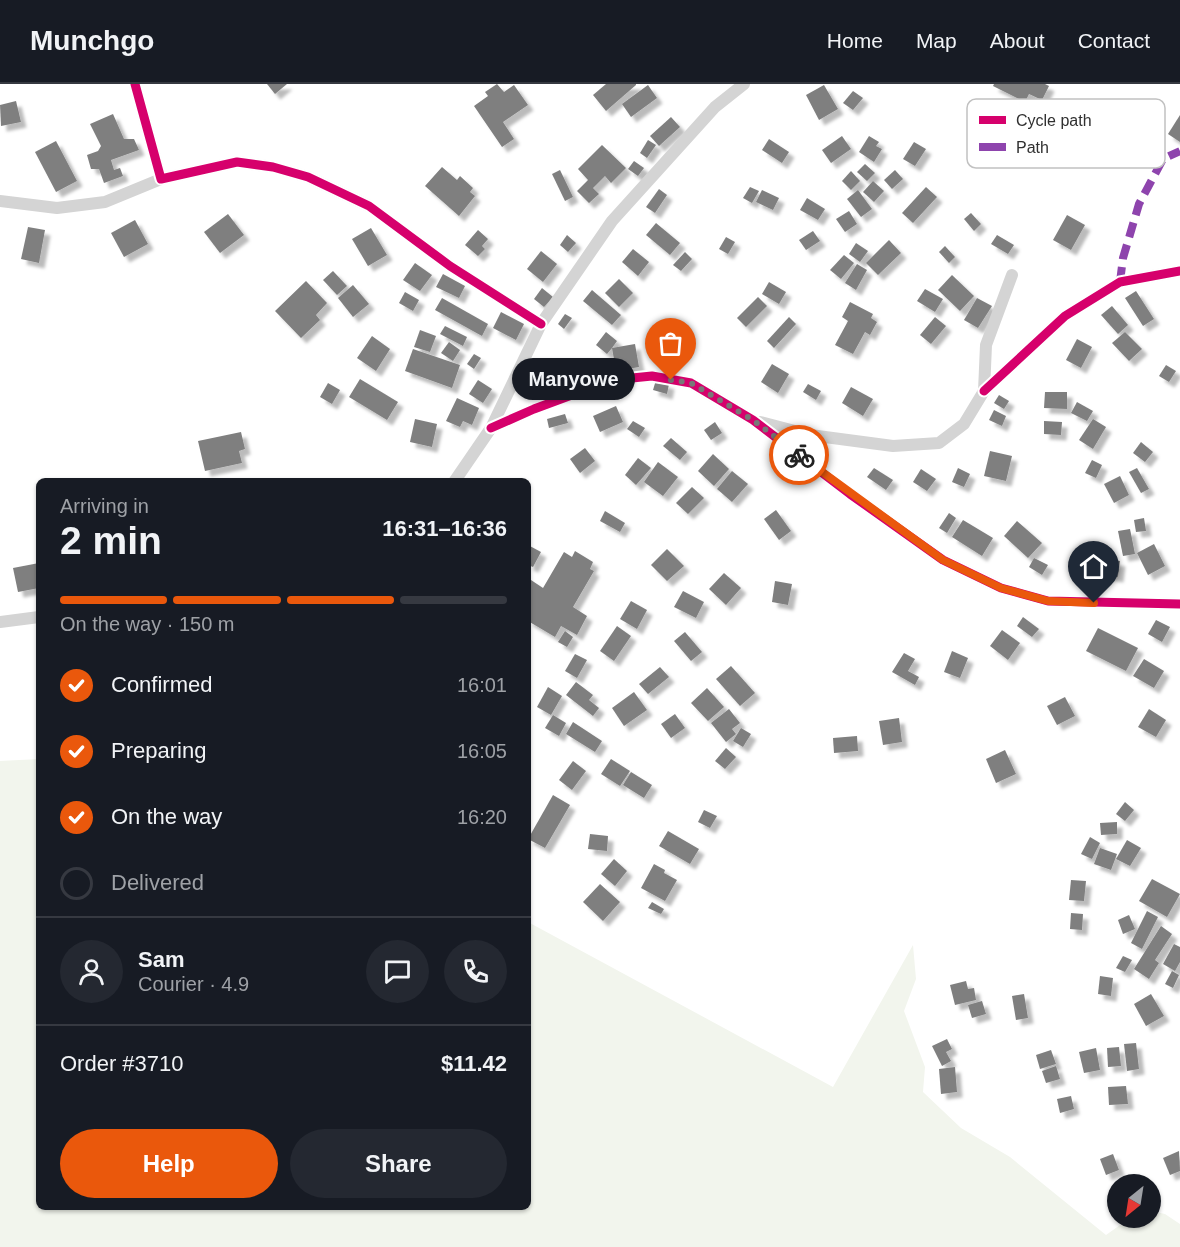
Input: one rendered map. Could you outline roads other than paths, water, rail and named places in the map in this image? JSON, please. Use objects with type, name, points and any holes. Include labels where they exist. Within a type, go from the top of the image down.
[{"type":"street","points":[[135,84],[161,179]]},
{"type":"street","points":[[457,478],[491,428],[541,324],[612,221],[715,107],[744,84]]},
{"type":"street","points":[[0,201],[57,208],[96,204],[161,179],[237,162],[273,166],[308,177],[369,206],[450,266],[541,324]]},
{"type":"street","points":[[753,420],[810,435],[893,446],[939,444],[964,423],[984,391],[1065,316],[1120,282],[1180,271]]},
{"type":"street","points":[[984,391],[986,345],[1012,275]]},
{"type":"street","points":[[491,428],[534,409],[612,380],[652,376],[691,383],[753,420],[850,494],[943,560],[1001,588],[1048,601],[1180,604]]},
{"type":"street","points":[[0,622],[36,617]]},
{"type":"place","name":"Manyowe","points":[[671,380]]}]
